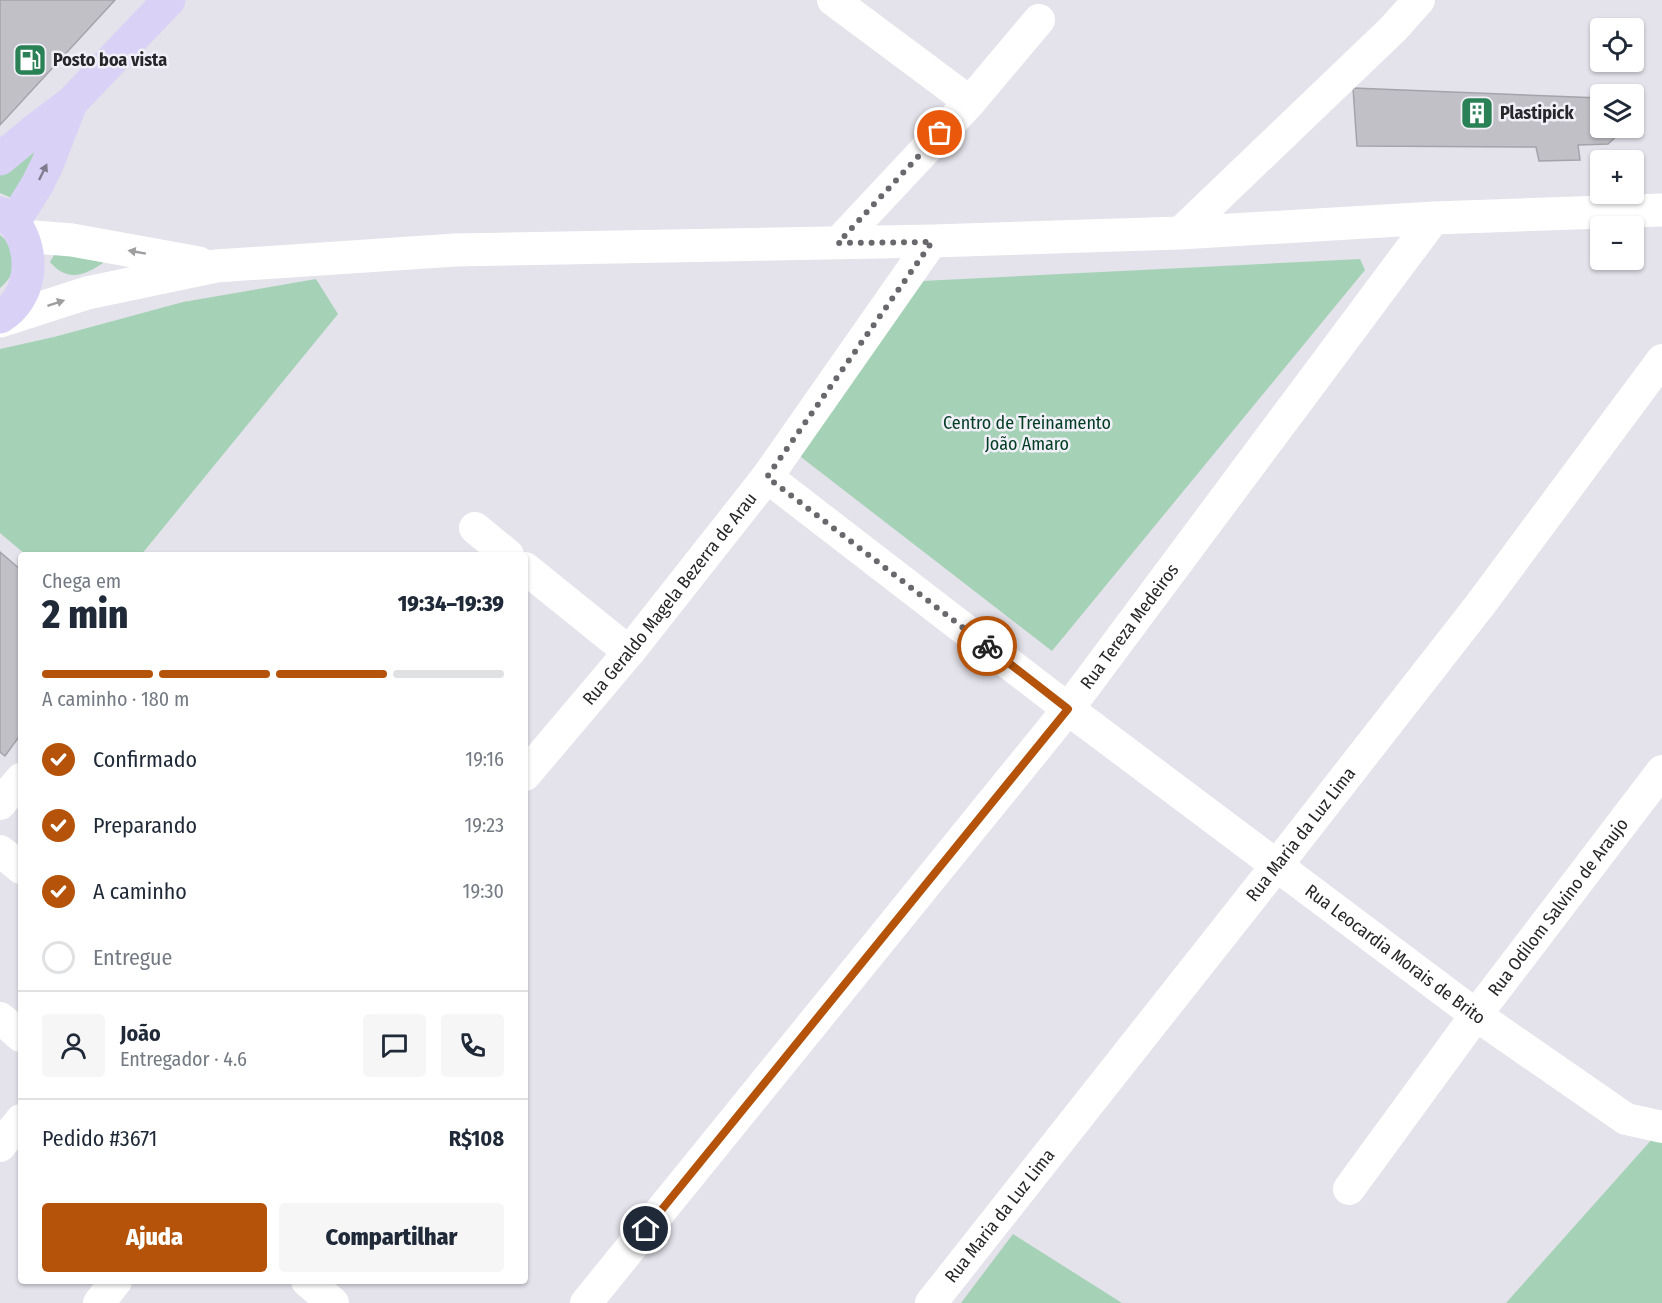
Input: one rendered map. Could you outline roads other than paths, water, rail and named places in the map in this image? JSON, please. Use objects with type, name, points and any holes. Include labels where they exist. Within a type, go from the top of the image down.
[{"type":"main road","points":[[0,159],[71,103],[170,0]]},
{"type":"main road","points":[[12,224],[47,165],[71,103]]},
{"type":"main road","points":[[0,319],[87,292],[216,266],[455,250],[932,242],[1179,233],[1434,218],[1662,210]]},
{"type":"main road","points":[[12,224],[72,240],[216,266]]},
{"type":"main road","points":[[0,319],[9,312],[24,290],[29,262],[12,224]]},
{"type":"street","points":[[833,0],[970,102]]},
{"type":"street","points":[[1179,233],[1393,29],[1419,0]]},
{"type":"street","points":[[838,243],[970,102],[1040,20]]},
{"type":"street","name":"Rua Tereza Medeiros","points":[[586,1303],[1068,709],[1434,218]]},
{"type":"street","name":"Rua Geraldo Magela Bezerra de Arau","points":[[528,771],[629,652],[767,477],[932,242]]},
{"type":"street","name":"Rua Maria da Luz Lima","points":[[932,1303],[1480,605],[1662,360]]},
{"type":"street","name":"Rua Leocardia Morais de Brito","points":[[767,477],[1068,709],[1476,1015],[1626,1119],[1662,1127]]},
{"type":"street","points":[[475,528],[504,552]]},
{"type":"street","points":[[528,570],[629,652]]},
{"type":"street","name":"Rua Odilom Salvino de Araujo","points":[[1349,1189],[1476,1015],[1662,771]]},
{"type":"street","points":[[0,804],[18,783]]},
{"type":"street","points":[[0,851],[18,866]]},
{"type":"street","points":[[0,1018],[18,1033]]},
{"type":"street","points":[[0,1146],[18,1124]]},
{"type":"street","points":[[99,1303],[114,1284]]},
{"type":"street","points":[[311,1284],[333,1303]]},
{"type":"place","name":"Posto boa vista","points":[[30,60]]},
{"type":"place","name":"Plastipick","points":[[1477,113]]},
{"type":"park label","name":"Centro de Treinamento João Amaro","points":[[1027,433]]}]
